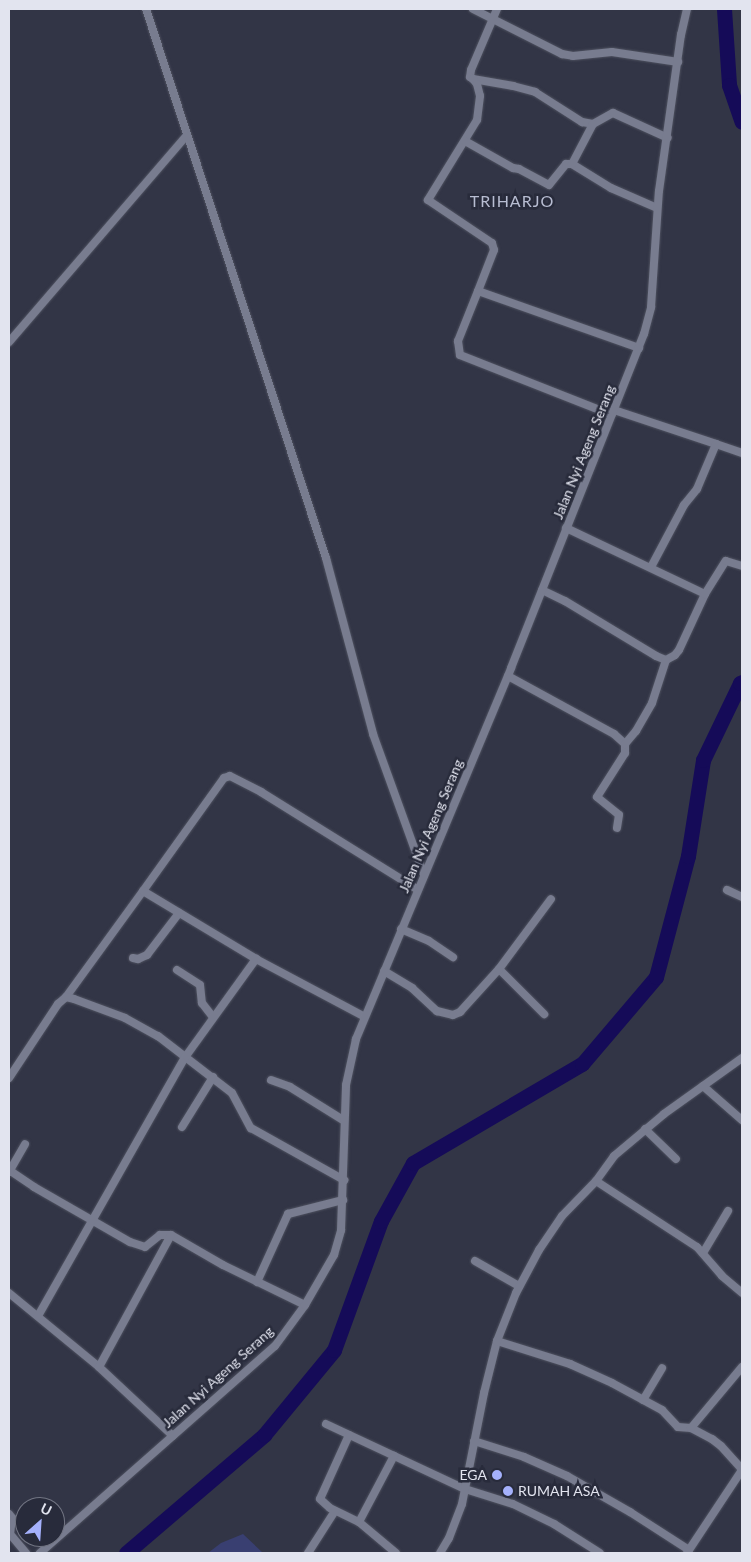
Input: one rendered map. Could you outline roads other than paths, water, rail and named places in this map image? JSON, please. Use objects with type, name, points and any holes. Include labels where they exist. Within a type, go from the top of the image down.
[{"type":"street","points":[[146,9],[186,136],[326,558],[373,734],[424,875]]},
{"type":"street","points":[[472,9],[562,54],[573,56],[612,52],[678,62]]},
{"type":"street","points":[[497,9],[471,70],[470,77],[479,89],[480,109],[477,120],[428,200],[492,242],[494,250],[458,341],[460,354],[613,413],[742,452]]},
{"type":"street","name":"Jalan Nyi Ageng Serang","points":[[40,1553],[275,1346],[305,1305],[325,1272],[339,1242],[344,1180],[346,1085],[351,1059],[365,1017],[417,889],[508,676],[639,348],[651,307],[658,208],[681,35],[687,9]]},
{"type":"street","points":[[473,79],[534,92],[582,122],[593,124]]},
{"type":"street","points":[[572,164],[593,124],[613,113],[668,138]]},
{"type":"street","points":[[9,342],[186,136]]},
{"type":"street","points":[[465,141],[513,168],[519,169],[549,185],[566,164],[572,164],[611,188],[658,208]]},
{"type":"street","points":[[478,291],[639,348]]},
{"type":"street","points":[[651,567],[684,505],[697,489],[716,444]]},
{"type":"street","points":[[566,528],[705,594]]},
{"type":"street","points":[[616,828],[619,815],[597,797],[625,753],[625,744],[636,731],[652,703],[666,660],[679,650],[705,594],[726,561],[742,566]]},
{"type":"street","points":[[542,590],[565,601],[656,656],[666,660]]},
{"type":"street","points":[[508,676],[614,734],[625,744]]},
{"type":"street","points":[[9,1078],[52,1012],[66,997],[144,891],[224,778],[230,776],[270,797],[417,889]]},
{"type":"street","points":[[727,890],[742,897]]},
{"type":"street","points":[[144,891],[256,959],[365,1017]]},
{"type":"street","points":[[384,970],[412,988],[437,1011],[453,1015],[460,1012],[499,969],[551,899]]},
{"type":"street","points":[[133,958],[138,959],[146,955],[179,913]]},
{"type":"street","points":[[401,929],[429,942],[453,957]]},
{"type":"street","points":[[38,1316],[94,1221],[186,1056],[256,959]]},
{"type":"street","points":[[499,969],[544,1014]]},
{"type":"street","points":[[177,970],[200,985],[202,1003],[213,1017]]},
{"type":"street","points":[[66,997],[137,1024],[186,1056],[236,1098],[251,1128],[344,1180]]},
{"type":"street","points":[[440,1553],[455,1522],[465,1489],[497,1342],[519,1286],[539,1250],[562,1216],[596,1181],[614,1156],[742,1058]]},
{"type":"street","points":[[182,1126],[213,1077]]},
{"type":"street","points":[[271,1080],[290,1087],[344,1120]]},
{"type":"street","points":[[703,1086],[742,1120]]},
{"type":"street","points":[[646,1130],[676,1158]]},
{"type":"street","points":[[25,1144],[9,1170],[130,1242],[145,1247],[160,1235],[171,1236],[257,1282],[305,1305]]},
{"type":"street","points":[[596,1181],[681,1236],[703,1253],[722,1276],[742,1293]]},
{"type":"street","points":[[257,1282],[288,1214],[343,1200]]},
{"type":"street","points":[[703,1253],[728,1211]]},
{"type":"street","points":[[99,1367],[171,1236]]},
{"type":"street","points":[[475,1261],[519,1286]]},
{"type":"street","points":[[9,1293],[99,1367],[173,1436]]},
{"type":"street","points":[[474,1441],[524,1456],[567,1476],[622,1507],[688,1551],[742,1470],[722,1446],[692,1428],[678,1427],[662,1410],[643,1400],[570,1364],[497,1342]]},
{"type":"street","points":[[692,1428],[742,1367]]},
{"type":"street","points":[[643,1400],[662,1368]]},
{"type":"street","points":[[326,1424],[465,1489],[513,1504],[554,1524],[600,1553]]},
{"type":"street","points":[[349,1434],[321,1495],[322,1502],[359,1522],[396,1553]]},
{"type":"street","points":[[359,1522],[394,1456]]},
{"type":"street","points":[[308,1553],[335,1510]]},
{"type":"street","points":[[9,1514],[12,1518],[10,1534],[26,1553]]},
{"type":"street","points":[[584,1553],[587,1545]]},
{"type":"waterway","points":[[724,9],[729,85],[742,122]]},
{"type":"waterway","points":[[126,1553],[264,1435],[334,1350],[381,1221],[413,1163],[582,1064],[656,977],[688,856],[703,760],[742,682]]},
{"type":"place","name":"EGA","points":[[497,1475]]},
{"type":"place","name":"RUMAH ASA","points":[[508,1491]]},
{"type":"district","name":"TRIHARJO","points":[[512,201]]}]
